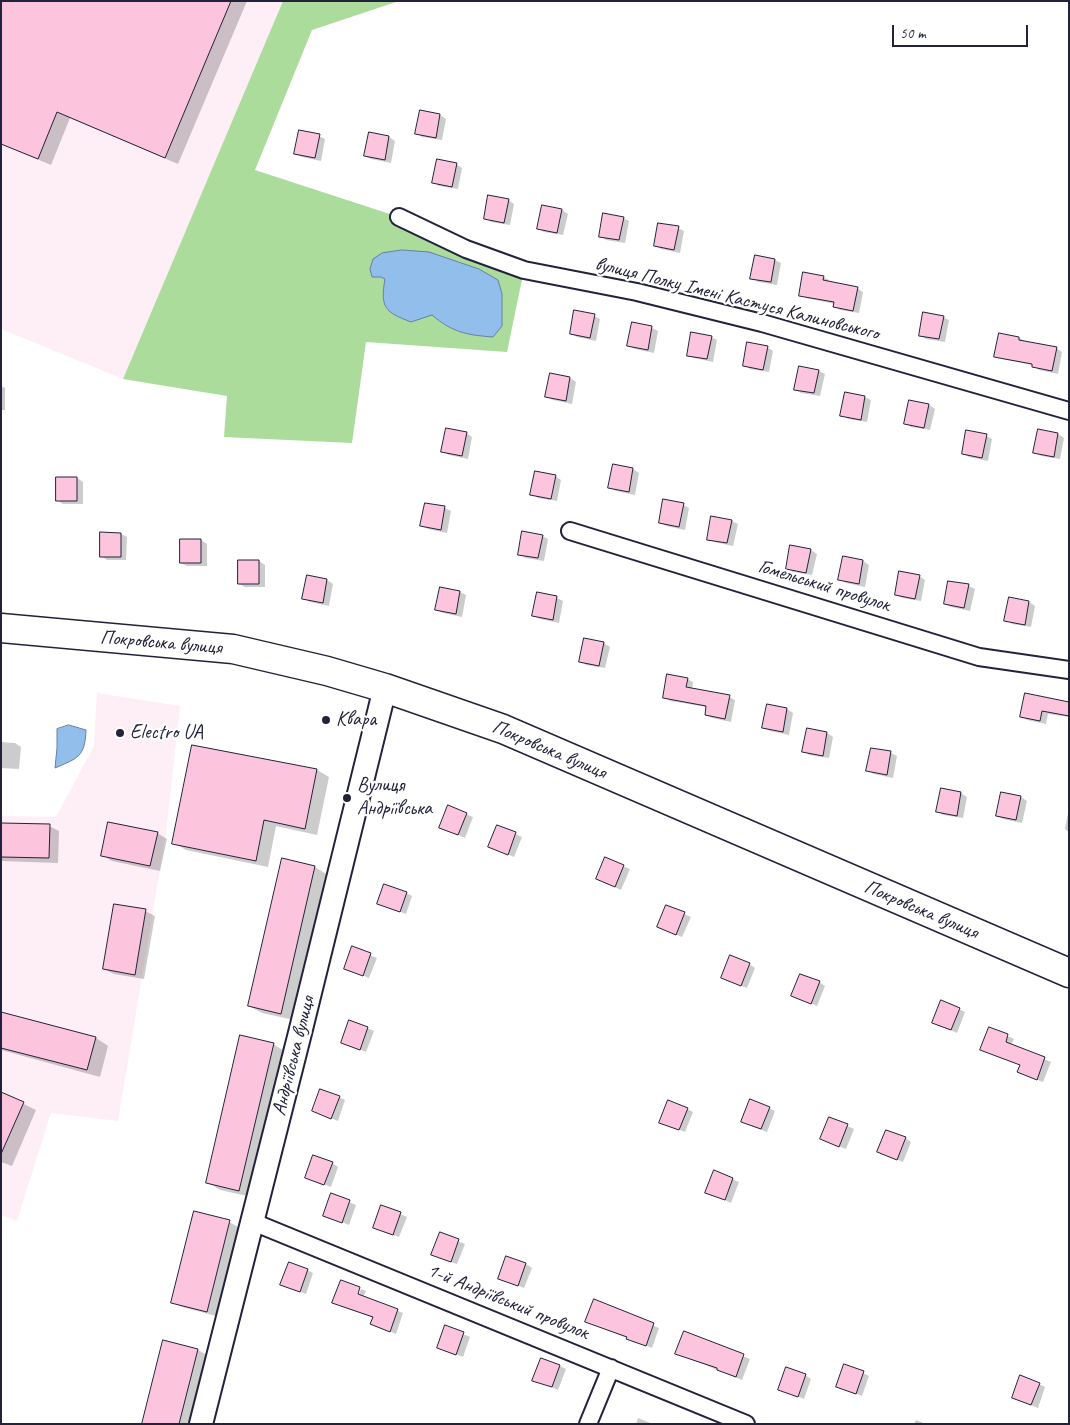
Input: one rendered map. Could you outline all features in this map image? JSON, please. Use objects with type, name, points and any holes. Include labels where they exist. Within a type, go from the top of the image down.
[{"type":"highway","name":"Покровська вулиця","points":[[1,628],[233,650],[327,670],[385,688],[503,730],[1069,973]]},
{"type":"street","name":"вулиця Полку Імені Кастуся Калиновського","points":[[399,217],[466,249],[524,270],[637,292],[762,323],[1069,411]]},
{"type":"street","name":"Гомельський провулок","points":[[570,531],[979,657],[1069,670]]},
{"type":"street","name":"Андріївська вулиця","points":[[201,1424],[385,688]]},
{"type":"street","name":"1-й Андріївський провулок","points":[[253,1222],[746,1424]]},
{"type":"street","points":[[588,1424],[611,1368]]},
{"type":"shaded area","points":[[1,1],[283,1],[123,379],[1,329]]},
{"type":"shaded area","points":[[97,693],[180,706],[166,833],[118,1121],[51,1113],[17,1221],[1,1215],[1,816],[56,817],[94,746]]},
{"type":"green space","points":[[283,1],[399,1],[312,30],[255,170],[399,217],[524,270],[507,352],[366,342],[352,443],[224,437],[227,396],[123,379]]},
{"type":"water","points":[[402,250],[429,252],[479,269],[498,280],[502,294],[502,326],[493,337],[460,332],[432,315],[411,322],[390,312],[386,308],[383,297],[385,279],[372,277],[370,269],[373,259],[382,253]]},
{"type":"water","points":[[69,725],[86,730],[84,746],[75,759],[55,768],[57,729]]},
{"type":"building","points":[[1,1],[231,1],[165,158],[57,112],[38,159],[1,144]]},
{"type":"building","points":[[420,110],[440,114],[436,138],[415,134]]},
{"type":"building","points":[[299,130],[320,134],[315,158],[294,154]]},
{"type":"building","points":[[369,132],[389,136],[385,160],[364,156]]},
{"type":"building","points":[[437,159],[457,163],[452,187],[432,183]]},
{"type":"building","points":[[488,195],[509,199],[504,223],[484,219]]},
{"type":"building","points":[[542,205],[562,209],[557,233],[537,229]]},
{"type":"building","points":[[603,213],[624,217],[619,240],[599,237]]},
{"type":"building","points":[[658,223],[679,226],[674,250],[654,246]]},
{"type":"building","points":[[755,255],[775,259],[771,282],[750,279]]},
{"type":"building","points":[[803,272],[824,276],[823,280],[858,287],[853,311],[833,307],[834,302],[799,296]]},
{"type":"building","points":[[574,310],[595,314],[590,338],[570,334]]},
{"type":"building","points":[[923,312],[944,316],[939,339],[919,336]]},
{"type":"building","points":[[632,322],[652,326],[648,350],[627,346]]},
{"type":"building","points":[[691,332],[712,336],[707,359],[687,356]]},
{"type":"building","points":[[999,333],[1019,337],[1019,340],[1057,347],[1052,371],[1032,367],[1032,364],[994,357]]},
{"type":"building","points":[[747,342],[768,346],[763,370],[743,366]]},
{"type":"building","points":[[799,366],[819,370],[814,393],[794,390]]},
{"type":"building","points":[[550,373],[570,377],[566,401],[545,397]]},
{"type":"building","points":[[845,392],[865,396],[861,420],[840,416]]},
{"type":"building","points":[[909,400],[929,404],[924,428],[904,424]]},
{"type":"building","points":[[446,428],[467,432],[462,456],[441,452]]},
{"type":"building","points":[[1038,429],[1058,433],[1054,457],[1033,453]]},
{"type":"building","points":[[966,430],[987,434],[982,458],[962,454]]},
{"type":"building","points":[[613,464],[633,468],[629,492],[608,488]]},
{"type":"building","points":[[535,471],[556,475],[551,499],[530,495]]},
{"type":"building","points":[[56,477],[77,477],[77,501],[56,501]]},
{"type":"building","points":[[663,499],[684,503],[679,527],[659,523]]},
{"type":"building","points":[[425,503],[445,506],[441,530],[420,526]]},
{"type":"building","points":[[711,516],[732,520],[727,543],[707,540]]},
{"type":"building","points":[[522,531],[543,535],[538,558],[518,555]]},
{"type":"building","points":[[100,532],[121,533],[121,557],[100,557]]},
{"type":"building","points":[[180,539],[201,539],[201,563],[180,563]]},
{"type":"building","points":[[790,545],[811,549],[806,573],[786,569]]},
{"type":"building","points":[[843,556],[863,560],[859,584],[838,580]]},
{"type":"building","points":[[238,560],[259,560],[259,584],[238,584]]},
{"type":"building","points":[[899,571],[920,575],[915,599],[895,595]]},
{"type":"building","points":[[307,575],[327,579],[323,603],[302,599]]},
{"type":"building","points":[[948,581],[969,584],[964,608],[944,604]]},
{"type":"building","points":[[440,587],[460,591],[456,614],[435,610]]},
{"type":"building","points":[[537,592],[557,596],[553,620],[532,616]]},
{"type":"building","points":[[1009,597],[1029,601],[1025,625],[1004,621]]},
{"type":"building","points":[[584,638],[604,642],[599,666],[579,662]]},
{"type":"building","points":[[667,674],[688,678],[686,687],[730,695],[725,719],[705,715],[706,706],[663,698]]},
{"type":"building","points":[[1025,693],[1069,702],[1069,716],[1042,711],[1040,721],[1020,717]]},
{"type":"building","points":[[767,704],[787,708],[783,732],[762,728]]},
{"type":"building","points":[[807,728],[827,732],[823,756],[802,752]]},
{"type":"building","points":[[192,745],[317,769],[305,829],[264,820],[256,861],[172,844]]},
{"type":"building","points":[[871,748],[891,751],[887,775],[866,771]]},
{"type":"building","points":[[941,788],[961,792],[957,816],[936,812]]},
{"type":"building","points":[[1001,792],[1021,796],[1016,820],[996,816]]},
{"type":"building","points":[[448,805],[467,813],[458,835],[439,828]]},
{"type":"building","points":[[108,822],[158,832],[150,866],[101,856]]},
{"type":"building","points":[[1,823],[50,824],[49,858],[1,857]]},
{"type":"building","points":[[497,825],[516,832],[508,855],[488,847]]},
{"type":"building","points":[[605,857],[624,865],[615,887],[596,879]]},
{"type":"building","points":[[282,858],[315,866],[281,1014],[248,1006]]},
{"type":"building","points":[[384,884],[407,892],[400,912],[377,904]]},
{"type":"building","points":[[114,904],[146,909],[135,975],[103,969]]},
{"type":"building","points":[[666,905],[685,912],[676,935],[657,927]]},
{"type":"building","points":[[352,946],[371,953],[363,976],[344,969]]},
{"type":"building","points":[[730,955],[750,963],[741,986],[721,978]]},
{"type":"building","points":[[800,974],[820,981],[811,1004],[791,996]]},
{"type":"building","points":[[941,1000],[960,1008],[951,1030],[932,1023]]},
{"type":"building","points":[[1,1012],[96,1037],[87,1070],[1,1048]]},
{"type":"building","points":[[349,1020],[368,1027],[360,1050],[341,1043]]},
{"type":"building","points":[[989,1027],[1008,1034],[1006,1042],[1045,1057],[1037,1080],[1017,1072],[1020,1065],[980,1050]]},
{"type":"building","points":[[240,1035],[274,1043],[239,1191],[206,1183]]},
{"type":"building","points":[[320,1089],[340,1096],[331,1119],[312,1111]]},
{"type":"building","points":[[1,1092],[24,1102],[1,1154]]},
{"type":"building","points":[[750,1099],[770,1107],[761,1129],[741,1122]]},
{"type":"building","points":[[668,1100],[688,1108],[679,1130],[659,1123]]},
{"type":"building","points":[[829,1117],[848,1124],[839,1147],[820,1139]]},
{"type":"building","points":[[886,1130],[906,1137],[897,1160],[877,1152]]},
{"type":"building","points":[[313,1155],[333,1162],[324,1185],[305,1178]]},
{"type":"building","points":[[714,1170],[733,1178],[725,1200],[705,1193]]},
{"type":"building","points":[[331,1193],[350,1200],[342,1223],[323,1216]]},
{"type":"building","points":[[381,1205],[401,1212],[393,1235],[373,1228]]},
{"type":"building","points":[[194,1211],[230,1220],[207,1312],[171,1303]]},
{"type":"building","points":[[440,1232],[459,1239],[451,1262],[431,1255]]},
{"type":"building","points":[[506,1256],[526,1263],[518,1286],[498,1279]]},
{"type":"building","points":[[289,1262],[308,1269],[300,1292],[280,1285]]},
{"type":"building","points":[[341,1280],[360,1287],[358,1294],[398,1309],[390,1332],[370,1324],[373,1317],[332,1303]]},
{"type":"building","points":[[594,1299],[654,1323],[646,1346],[585,1322]]},
{"type":"building","points":[[445,1325],[464,1332],[456,1355],[437,1348]]},
{"type":"building","points":[[684,1331],[744,1354],[736,1377],[717,1370],[717,1368],[675,1354]]},
{"type":"building","points":[[163,1340],[198,1349],[179,1424],[142,1424]]},
{"type":"building","points":[[541,1358],[560,1365],[552,1387],[532,1381]]},
{"type":"building","points":[[844,1364],[864,1371],[856,1394],[836,1387]]},
{"type":"building","points":[[786,1367],[806,1374],[798,1397],[778,1390]]},
{"type":"building","points":[[1020,1375],[1040,1383],[1031,1405],[1012,1398]]},
{"type":"place","name":"Квара","points":[[326,720]]},
{"type":"place","name":"Electro UA","points":[[120,733]]},
{"type":"place","name":"Вулиця Андріївська","points":[[347,798]]}]
